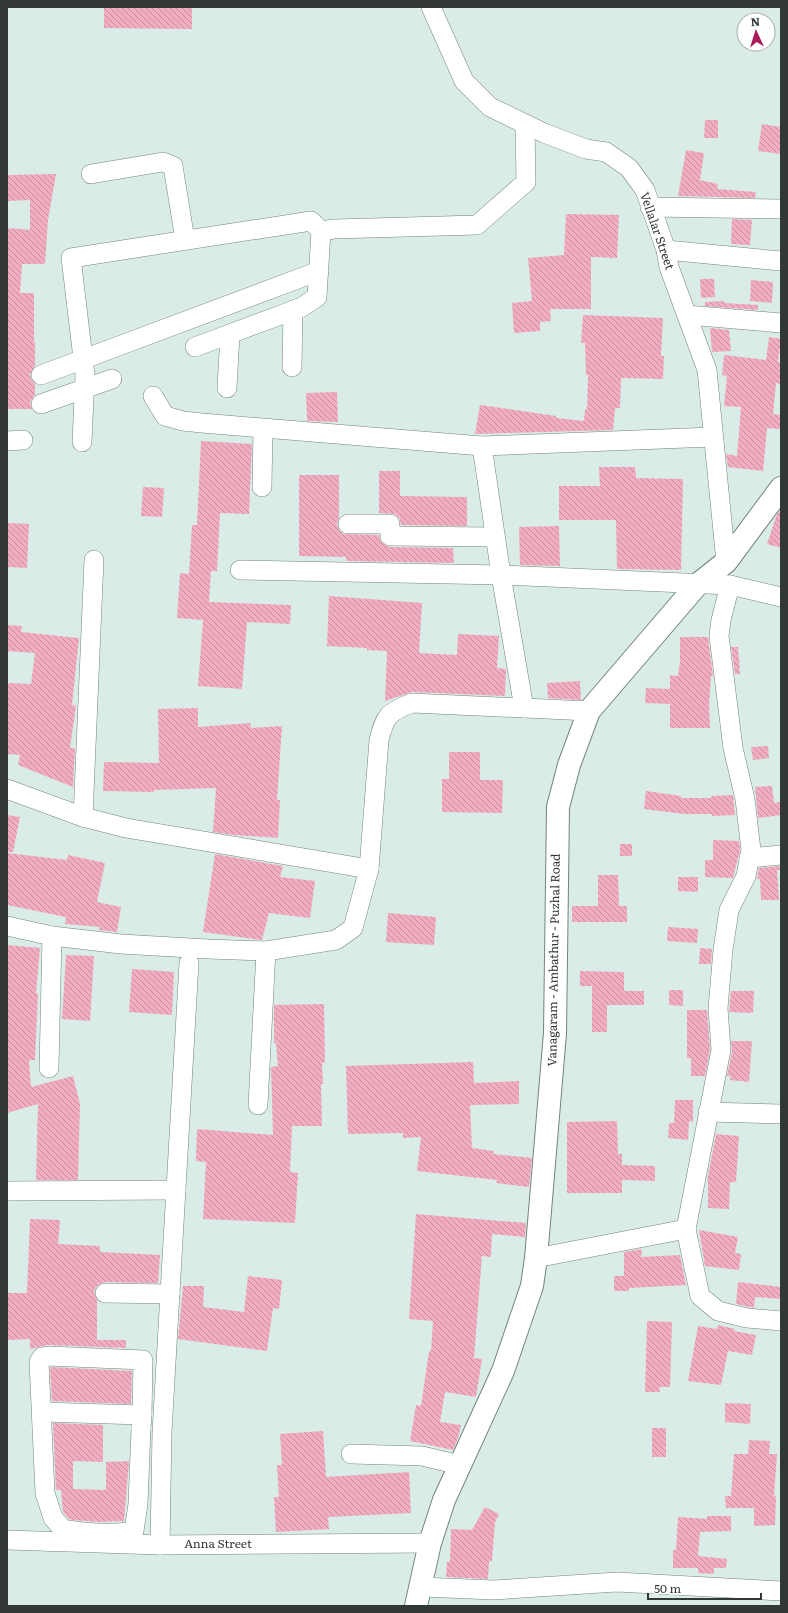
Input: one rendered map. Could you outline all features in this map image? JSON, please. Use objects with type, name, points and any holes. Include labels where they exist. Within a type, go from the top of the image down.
[{"type":"main road","name":"Vanagaram - Ambathur - Puzhal Road","points":[[418,1596],[430,1543],[444,1500],[503,1371],[532,1286],[536,1258],[556,1033],[558,807],[569,765],[589,711],[696,585],[726,562],[781,488]]},
{"type":"street","name":"Vellalar Street","points":[[431,7],[464,81],[490,107],[525,124],[586,149],[606,152],[629,168],[644,190],[666,250],[669,267],[707,370],[726,562]]},
{"type":"street","points":[[320,231],[334,229],[477,225],[526,182],[525,124]]},
{"type":"street","points":[[91,174],[164,162],[173,166],[185,240]]},
{"type":"street","points":[[650,207],[781,209]]},
{"type":"street","points":[[82,442],[84,389],[70,258],[311,221],[320,231],[317,297],[302,307],[195,347]]},
{"type":"street","points":[[666,250],[781,261]]},
{"type":"street","points":[[41,375],[319,270]]},
{"type":"street","points":[[292,367],[293,310]]},
{"type":"street","points":[[687,315],[781,323]]},
{"type":"street","points":[[227,388],[230,334]]},
{"type":"street","points":[[41,404],[112,379]]},
{"type":"street","points":[[153,396],[165,416],[183,421],[291,432],[482,446],[713,437]]},
{"type":"street","points":[[262,487],[263,429]]},
{"type":"street","points":[[482,446],[501,575],[524,708]]},
{"type":"street","points":[[348,524],[390,524],[390,536],[495,537]]},
{"type":"street","points":[[83,817],[94,560]]},
{"type":"street","points":[[240,570],[501,575],[730,586],[781,597]]},
{"type":"street","points":[[730,586],[721,620],[719,636],[733,748],[745,799],[751,850],[746,876],[729,910],[723,950],[718,1008],[721,1050],[686,1229],[700,1296],[718,1311],[747,1318],[781,1321]]},
{"type":"street","points":[[7,926],[52,936],[121,944],[266,951],[336,940],[346,935],[353,928],[369,869],[378,740],[384,719],[398,708],[412,703],[589,711]]},
{"type":"street","points":[[7,789],[83,817],[126,828],[369,869]]},
{"type":"street","points":[[750,858],[781,855]]},
{"type":"street","points":[[49,1068],[52,936]]},
{"type":"street","points":[[258,1105],[266,951]]},
{"type":"street","points":[[160,1545],[162,1428],[189,963]]},
{"type":"street","points":[[708,1112],[781,1114]]},
{"type":"street","points":[[7,1192],[176,1190]]},
{"type":"street","points":[[536,1258],[686,1229]]},
{"type":"street","points":[[105,1293],[170,1294]]},
{"type":"street","points":[[42,1357],[138,1358],[143,1360],[144,1367],[138,1504],[134,1530],[124,1533],[84,1532],[63,1529],[53,1518],[45,1493],[42,1412],[39,1362],[42,1357]]},
{"type":"street","points":[[42,1412],[142,1422],[162,1428]]},
{"type":"street","points":[[351,1454],[422,1456],[460,1465]]},
{"type":"street","name":"Anna Street","points":[[7,1540],[160,1545],[430,1543]]},
{"type":"street","points":[[418,1596],[617,1582],[781,1591]]},
{"type":"building","points":[[104,7],[192,7],[192,29],[104,28]]},
{"type":"building","points":[[705,120],[718,120],[718,138],[704,138]]},
{"type":"building","points":[[762,124],[781,127],[781,154],[758,151]]},
{"type":"building","points":[[686,150],[704,153],[700,180],[718,184],[717,189],[756,192],[755,198],[678,196]]},
{"type":"building","points":[[56,174],[48,220],[45,264],[22,264],[20,293],[34,293],[35,366],[30,374],[31,379],[35,384],[35,395],[30,402],[32,409],[7,409],[7,228],[30,230],[30,200],[7,201],[7,175]]},
{"type":"building","points":[[566,214],[619,215],[617,258],[591,257],[591,309],[550,309],[551,321],[540,322],[540,331],[514,333],[512,303],[532,301],[528,258],[564,255]]},
{"type":"building","points":[[732,219],[752,220],[750,245],[731,244]]},
{"type":"building","points":[[700,279],[714,279],[715,297],[701,298]]},
{"type":"building","points":[[751,280],[773,282],[772,303],[750,301]]},
{"type":"building","points":[[724,301],[724,303],[758,305],[758,310],[705,306],[705,302]]},
{"type":"building","points":[[583,315],[663,318],[661,356],[664,356],[663,379],[621,378],[620,408],[615,408],[613,430],[475,434],[480,405],[556,416],[556,418],[584,421],[585,409],[587,409],[588,375],[586,375],[585,343],[581,343]]},
{"type":"building","points":[[710,328],[729,330],[731,351],[712,352]]},
{"type":"building","points":[[769,337],[781,339],[778,362],[781,363],[781,384],[776,383],[773,414],[781,415],[781,429],[767,428],[763,471],[728,467],[726,454],[737,456],[741,407],[724,406],[727,376],[722,375],[724,355],[766,360]]},
{"type":"building","points":[[337,392],[338,422],[307,421],[306,393]]},
{"type":"building","points":[[201,441],[252,444],[249,514],[220,513],[217,571],[211,571],[209,602],[291,605],[290,624],[247,622],[242,689],[198,686],[203,620],[177,618],[180,573],[189,574],[192,525],[197,525]]},
{"type":"building","points":[[599,467],[635,467],[636,478],[683,479],[681,570],[617,569],[616,520],[559,520],[559,486],[600,486]]},
{"type":"building","points":[[379,471],[400,471],[400,496],[467,497],[467,526],[401,525],[400,519],[395,514],[379,513]]},
{"type":"building","points":[[299,475],[339,475],[339,518],[337,524],[339,530],[343,534],[379,535],[381,542],[390,547],[453,548],[454,563],[346,561],[346,557],[299,556]]},
{"type":"building","points":[[143,487],[164,488],[162,517],[141,516]]},
{"type":"building","points":[[781,510],[781,548],[767,544],[777,514]]},
{"type":"building","points":[[7,523],[29,524],[27,568],[7,567]]},
{"type":"building","points":[[559,526],[560,566],[520,565],[519,527]]},
{"type":"building","points":[[329,596],[422,603],[419,653],[457,655],[458,634],[499,636],[497,668],[506,669],[505,696],[412,692],[385,701],[387,651],[367,650],[367,648],[327,646]]},
{"type":"building","points":[[7,625],[22,626],[21,632],[79,638],[72,705],[76,706],[70,748],[75,748],[73,787],[18,765],[20,755],[7,754],[7,683],[31,684],[35,653],[7,651]]},
{"type":"building","points":[[680,637],[708,637],[713,676],[711,676],[709,706],[710,728],[670,728],[670,704],[645,703],[646,688],[670,689],[670,675],[678,676],[680,662]]},
{"type":"building","points":[[731,647],[738,647],[740,674],[735,674]]},
{"type":"building","points":[[580,681],[581,700],[548,698],[547,683]]},
{"type":"building","points":[[198,708],[198,727],[250,723],[251,728],[282,726],[277,800],[280,800],[278,838],[213,832],[216,788],[154,790],[154,792],[103,791],[104,762],[159,763],[158,709]]},
{"type":"building","points":[[768,746],[769,758],[753,760],[751,747]]},
{"type":"building","points":[[449,752],[480,752],[480,780],[503,780],[502,813],[442,812],[442,779],[449,779]]},
{"type":"building","points":[[772,786],[774,803],[781,802],[781,815],[758,818],[755,787]]},
{"type":"building","points":[[646,791],[681,796],[681,798],[711,798],[711,796],[733,795],[735,815],[712,816],[712,814],[684,814],[644,809]]},
{"type":"building","points":[[7,815],[20,817],[13,852],[7,852]]},
{"type":"building","points":[[713,840],[739,841],[740,850],[733,878],[705,877],[705,860],[713,860]]},
{"type":"building","points":[[620,844],[632,844],[632,856],[620,856]]},
{"type":"building","points":[[7,853],[67,860],[68,855],[105,863],[97,902],[121,907],[117,932],[99,930],[100,927],[65,924],[66,917],[7,905]]},
{"type":"building","points":[[215,854],[283,866],[280,877],[315,881],[310,918],[269,913],[262,940],[203,932]]},
{"type":"building","points":[[781,866],[781,870],[777,870],[779,900],[761,900],[760,879],[757,879],[759,868]]},
{"type":"building","points":[[598,875],[618,875],[619,906],[627,906],[627,922],[572,922],[572,906],[598,906]]},
{"type":"building","points":[[678,877],[698,877],[698,892],[678,891]]},
{"type":"building","points":[[388,913],[436,917],[434,945],[386,942]]},
{"type":"building","points":[[668,927],[698,929],[697,943],[667,941]]},
{"type":"building","points":[[7,945],[40,948],[36,993],[38,993],[35,1060],[29,1060],[31,1087],[73,1076],[80,1104],[78,1180],[36,1180],[38,1104],[7,1113]]},
{"type":"building","points":[[700,948],[712,949],[711,964],[699,964]]},
{"type":"building","points":[[66,955],[94,956],[90,1021],[62,1019]]},
{"type":"building","points":[[132,969],[174,972],[172,1015],[129,1012]]},
{"type":"building","points":[[580,971],[624,972],[624,991],[644,991],[644,1005],[607,1005],[607,1032],[592,1032],[592,986],[580,986]]},
{"type":"building","points":[[669,990],[683,990],[683,1006],[669,1005]]},
{"type":"building","points":[[731,991],[754,991],[753,1013],[729,1012]]},
{"type":"building","points":[[324,1004],[325,1062],[322,1063],[323,1084],[321,1084],[322,1126],[292,1126],[290,1172],[298,1173],[295,1223],[203,1219],[206,1162],[196,1161],[197,1129],[273,1135],[271,1067],[278,1066],[276,1043],[274,1043],[274,1005]]},
{"type":"building","points":[[687,1010],[707,1010],[710,1049],[705,1076],[691,1076],[691,1058],[687,1058]]},
{"type":"building","points":[[731,1041],[752,1041],[749,1082],[730,1080],[731,1076],[727,1076],[732,1052]]},
{"type":"building","points":[[473,1062],[474,1083],[519,1081],[519,1104],[470,1105],[472,1148],[494,1151],[493,1154],[532,1158],[529,1187],[496,1183],[497,1180],[417,1171],[421,1137],[403,1138],[403,1133],[348,1134],[346,1066]]},
{"type":"building","points":[[675,1100],[693,1100],[693,1122],[689,1121],[688,1140],[668,1138],[669,1123],[674,1123]]},
{"type":"building","points":[[617,1121],[618,1154],[622,1154],[622,1165],[655,1166],[655,1181],[622,1180],[622,1193],[567,1193],[567,1122]]},
{"type":"building","points":[[716,1134],[739,1136],[736,1182],[730,1182],[729,1209],[708,1208],[707,1181]]},
{"type":"building","points":[[416,1214],[526,1223],[525,1237],[492,1234],[491,1257],[482,1256],[474,1358],[482,1359],[476,1397],[445,1392],[440,1422],[461,1425],[453,1450],[410,1441],[416,1405],[421,1406],[429,1351],[431,1351],[433,1321],[409,1319]]},
{"type":"building","points":[[30,1219],[60,1220],[58,1244],[100,1246],[100,1252],[160,1255],[158,1283],[105,1282],[99,1284],[95,1288],[94,1293],[97,1300],[97,1340],[126,1340],[126,1348],[48,1345],[30,1349],[30,1339],[7,1340],[7,1293],[27,1293]]},
{"type":"building","points":[[699,1230],[738,1237],[735,1253],[741,1254],[739,1270],[705,1266]]},
{"type":"building","points":[[642,1249],[641,1257],[680,1255],[686,1285],[629,1288],[629,1291],[614,1291],[614,1276],[624,1276],[624,1252]]},
{"type":"building","points":[[248,1276],[282,1280],[279,1309],[273,1308],[267,1351],[178,1339],[183,1286],[204,1286],[203,1307],[244,1312]]},
{"type":"building","points":[[738,1282],[781,1287],[781,1299],[755,1297],[754,1308],[736,1304]]},
{"type":"building","points":[[647,1321],[672,1322],[670,1387],[659,1387],[660,1392],[645,1392]]},
{"type":"building","points":[[718,1325],[735,1329],[734,1331],[756,1335],[752,1355],[728,1351],[721,1385],[688,1381],[698,1326],[717,1329]]},
{"type":"building","points":[[50,1367],[132,1371],[131,1404],[52,1401]]},
{"type":"building","points":[[725,1403],[751,1404],[750,1424],[725,1422]]},
{"type":"building","points":[[53,1423],[103,1425],[103,1462],[73,1461],[73,1489],[106,1490],[106,1462],[129,1461],[124,1521],[99,1522],[73,1520],[69,1519],[63,1512],[61,1490],[56,1490]]},
{"type":"building","points":[[652,1428],[666,1428],[666,1457],[652,1457]]},
{"type":"building","points":[[323,1431],[326,1477],[409,1472],[411,1513],[328,1517],[329,1529],[276,1532],[274,1497],[279,1497],[277,1465],[282,1465],[280,1434]]},
{"type":"building","points":[[749,1440],[770,1441],[769,1454],[777,1454],[774,1496],[776,1496],[775,1525],[754,1526],[754,1508],[726,1508],[725,1496],[731,1496],[734,1454],[748,1454]]},
{"type":"building","points":[[485,1507],[499,1514],[495,1522],[492,1561],[489,1561],[488,1579],[446,1577],[447,1562],[450,1562],[451,1529],[472,1530]]},
{"type":"building","points":[[707,1516],[731,1516],[731,1531],[700,1532],[698,1556],[727,1559],[726,1568],[714,1568],[714,1574],[698,1573],[698,1568],[673,1568],[673,1550],[676,1550],[678,1517],[707,1519]]}]
